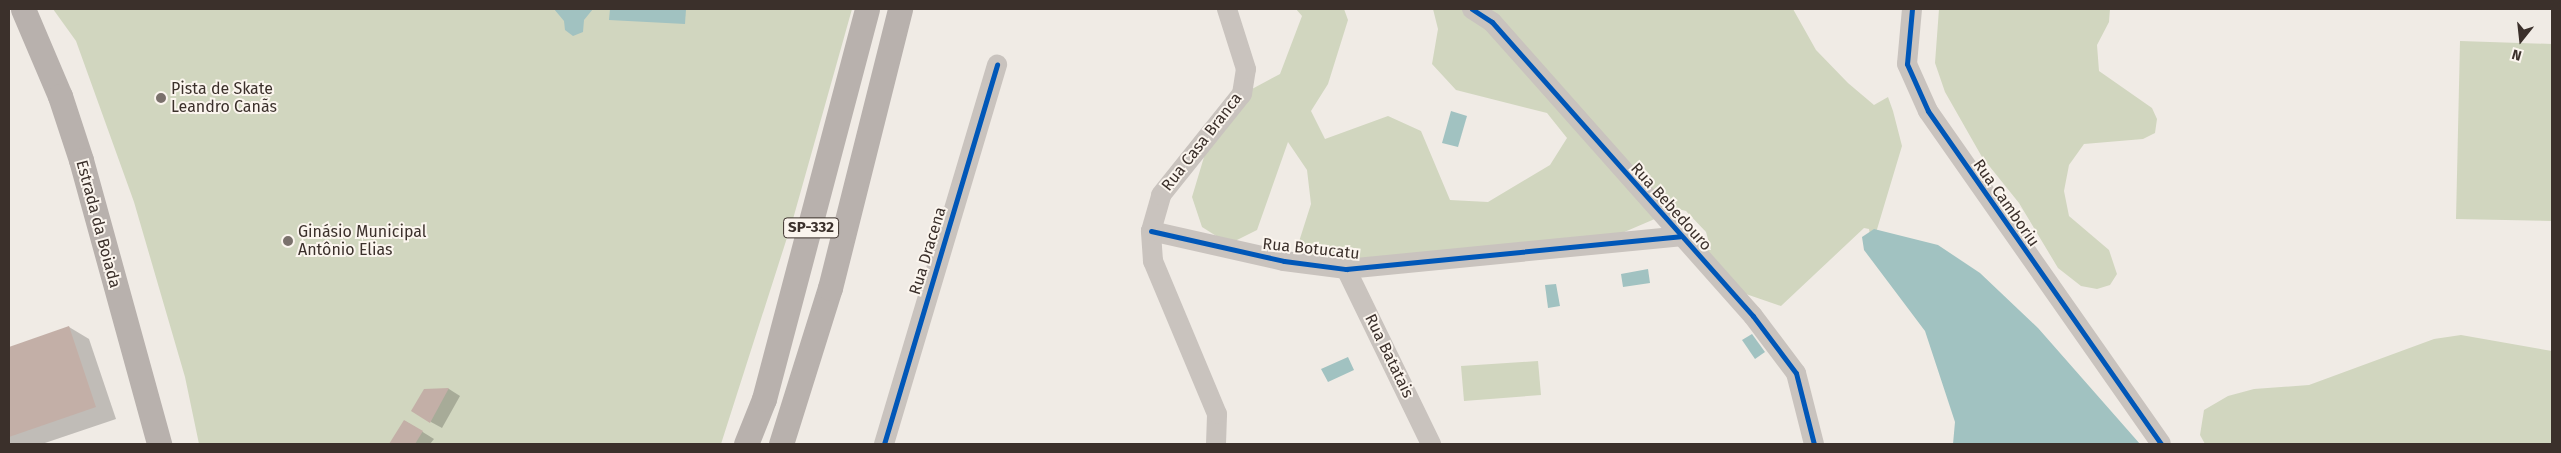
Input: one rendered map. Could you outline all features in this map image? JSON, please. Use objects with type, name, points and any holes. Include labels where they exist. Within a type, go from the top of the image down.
[{"type":"main road","name":"Estrada da Boiada","points":[[23,9],[60,96],[78,151],[158,444]]},
{"type":"main road","name":"SP-332","points":[[746,444],[771,371],[867,9]]},
{"type":"main road","name":"SP-332","points":[[781,444],[830,288],[900,9]]},
{"type":"street","name":"Rua Casa Branca","points":[[1216,444],[1217,414],[1153,261],[1151,231],[1161,195],[1242,94],[1246,69],[1227,9]]},
{"type":"street","name":"Rua Bebedouro","points":[[1472,9],[1492,22],[1753,316],[1796,373],[1814,444]]},
{"type":"street","name":"Rua Camboriu","points":[[1912,9],[1907,64],[1928,111],[2161,444]]},
{"type":"street","name":"Rua Dracena","points":[[884,444],[997,64]]},
{"type":"street","name":"Rua Botucatu","points":[[1151,231],[1284,261],[1346,268],[1680,236]]},
{"type":"street","name":"Rua Batatais","points":[[1346,268],[1431,444]]},
{"type":"green space","points":[[53,9],[852,9],[793,219],[721,444],[199,444],[185,377],[134,202],[76,41]]},
{"type":"green space","points":[[1296,9],[1344,9],[1348,20],[1328,84],[1311,111],[1325,139],[1388,116],[1421,131],[1450,200],[1488,202],[1550,165],[1567,138],[1547,113],[1456,90],[1432,64],[1438,29],[1433,9],[1793,9],[1816,50],[1848,83],[1874,105],[1888,97],[1893,111],[1902,146],[1872,246],[1869,229],[1864,228],[1781,306],[1743,293],[1703,250],[1711,250],[1706,232],[1686,211],[1678,209],[1622,233],[1462,254],[1347,259],[1310,273],[1296,251],[1311,204],[1307,170],[1288,142],[1257,230],[1229,244],[1202,227],[1192,197],[1210,137],[1252,89],[1280,74],[1302,16]]},
{"type":"green space","points":[[1939,9],[2110,9],[2109,22],[2097,45],[2099,71],[2152,108],[2157,119],[2155,133],[2143,139],[2084,144],[2069,165],[2064,191],[2069,216],[2109,250],[2117,274],[2110,285],[2097,289],[2081,286],[2058,268],[2019,203],[1982,157],[1945,92],[1935,63]]},
{"type":"green space","points":[[2460,41],[2552,44],[2552,221],[2456,219]]},
{"type":"green space","points":[[2461,335],[2552,351],[2552,444],[2205,444],[2200,435],[2204,410],[2228,396],[2254,389],[2309,385],[2434,339]]},
{"type":"green space","points":[[1538,361],[1541,395],[1464,401],[1461,366]]},
{"type":"water","points":[[554,9],[593,9],[584,20],[583,32],[573,36],[565,30],[564,21]]},
{"type":"water","points":[[610,9],[686,9],[685,24],[609,20]]},
{"type":"water","points":[[1451,111],[1467,116],[1458,147],[1442,143]]},
{"type":"water","points":[[1874,229],[1938,245],[1980,273],[2038,328],[2140,444],[1953,444],[1955,422],[1925,331],[1864,250],[1862,237]]},
{"type":"water","points":[[1648,269],[1650,283],[1623,287],[1621,274]]},
{"type":"water","points":[[1556,284],[1560,306],[1548,308],[1545,285]]},
{"type":"water","points":[[1752,334],[1765,352],[1755,359],[1742,340]]},
{"type":"water","points":[[1348,357],[1354,370],[1328,382],[1321,369]]},
{"type":"building","points":[[69,326],[96,407],[9,437],[9,347]]},
{"type":"building","points":[[449,388],[430,423],[411,411],[424,389]]},
{"type":"building","points":[[404,420],[423,431],[415,444],[389,444]]},
{"type":"cycle path","points":[[1472,9],[1492,22],[1753,316],[1796,373],[1814,444]]},
{"type":"cycle path","points":[[1912,9],[1907,64],[1928,111],[2161,444]]},
{"type":"cycle path","points":[[884,444],[997,64]]},
{"type":"cycle path","points":[[1151,231],[1284,261],[1346,269],[1680,236]]},
{"type":"place","name":"Pista de Skate Leandro Canãs","points":[[161,98]]},
{"type":"place","name":"Ginásio Municipal Antônio Elias","points":[[288,241]]}]
